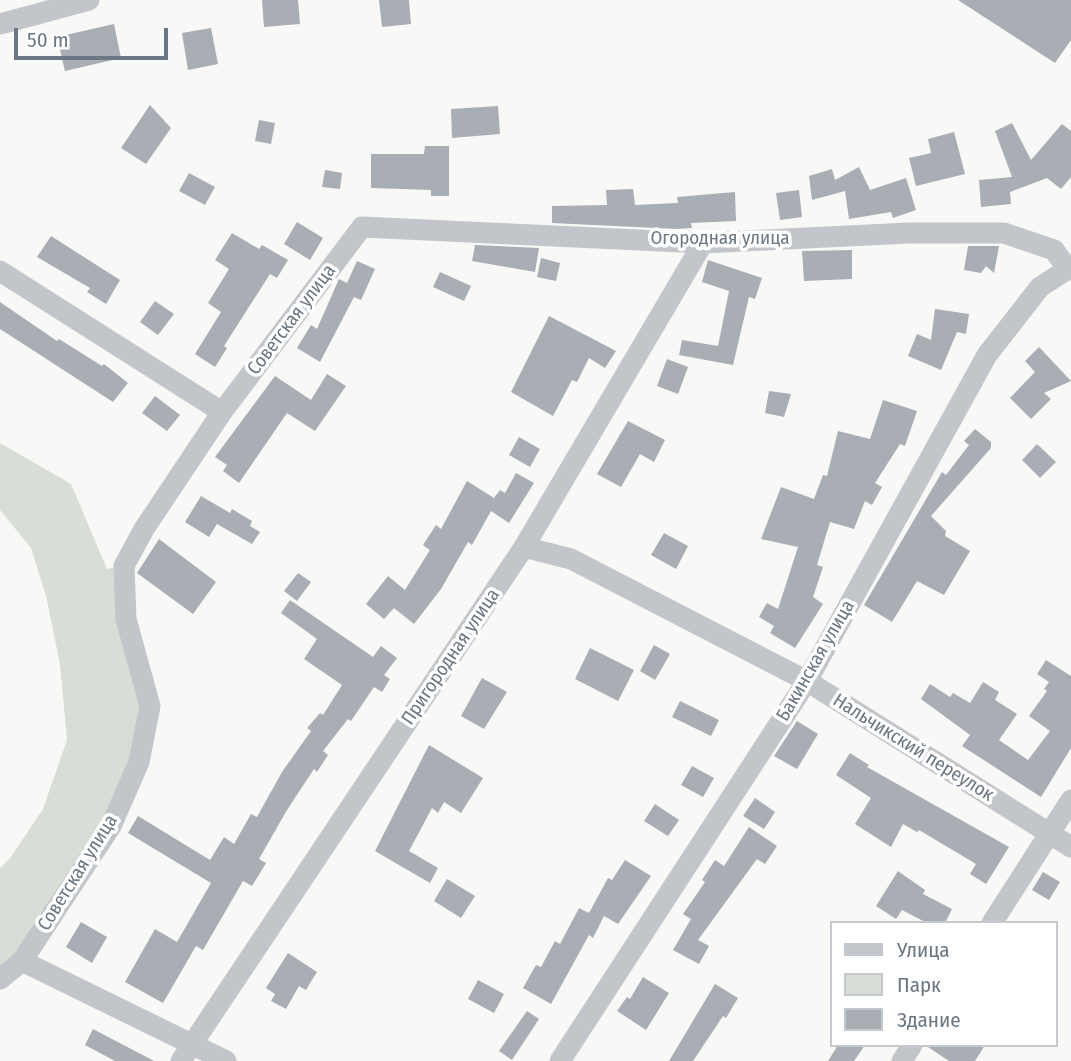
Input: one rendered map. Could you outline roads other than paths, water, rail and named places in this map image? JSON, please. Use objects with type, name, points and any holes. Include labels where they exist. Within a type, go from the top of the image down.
[{"type":"street","points":[[0,24],[89,0]]},
{"type":"street","name":"Огородная улица","points":[[362,227],[703,243],[909,233],[1004,233],[1054,250],[1069,267]]},
{"type":"street","name":"Советская улица","points":[[0,979],[22,961],[111,826],[139,762],[150,706],[126,619],[124,566],[144,529],[222,412],[362,227]]},
{"type":"street","name":"Пригородная улица","points":[[181,1061],[524,547],[703,243]]},
{"type":"street","name":"Бакинская улица","points":[[560,1061],[807,681],[987,355],[1040,287],[1069,267]]},
{"type":"street","points":[[0,271],[222,412]]},
{"type":"street","name":"Нальчикский переулок","points":[[524,547],[571,559],[807,681],[1071,847]]},
{"type":"street","points":[[993,921],[1071,800]]},
{"type":"street","points":[[22,961],[194,1042],[226,1061]]}]
